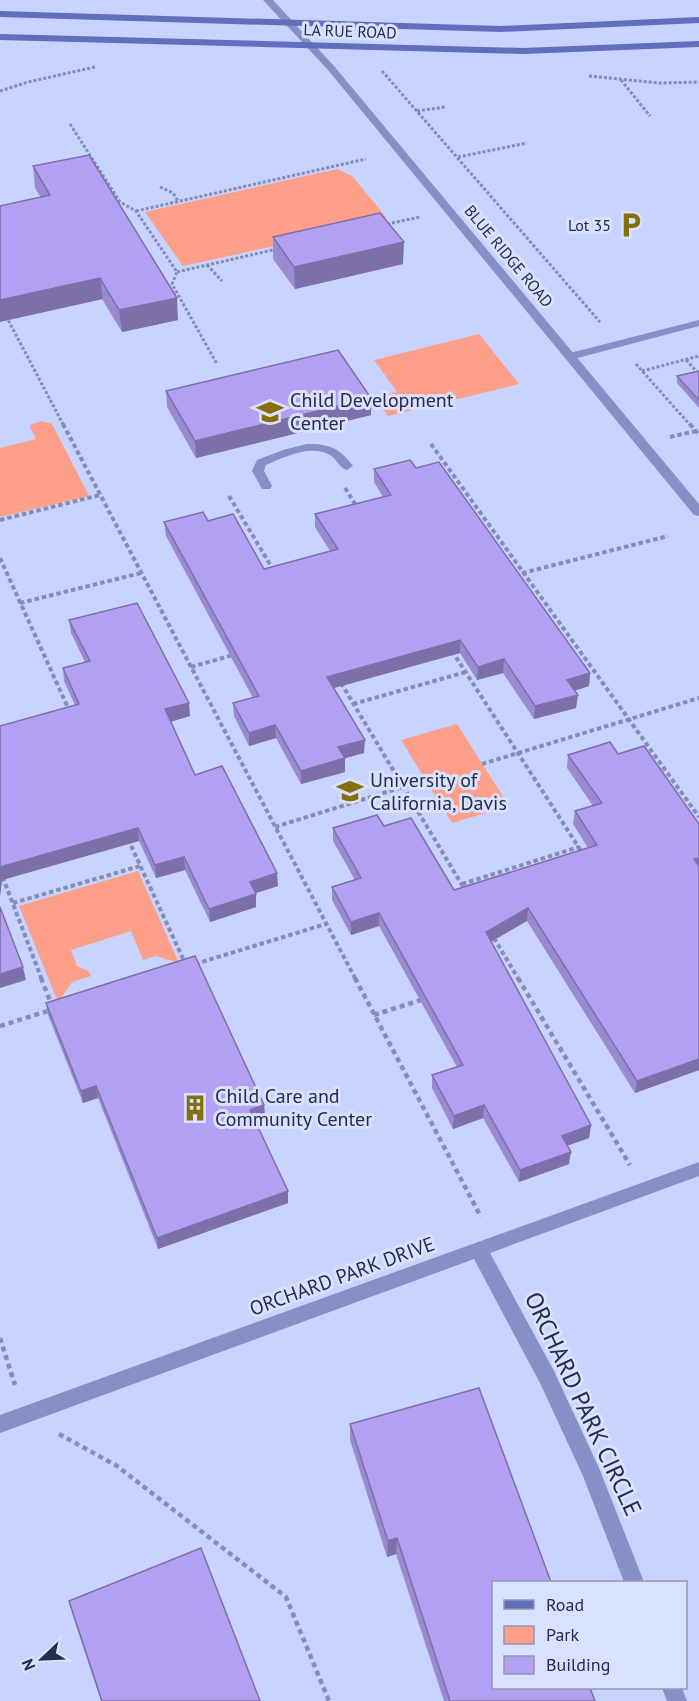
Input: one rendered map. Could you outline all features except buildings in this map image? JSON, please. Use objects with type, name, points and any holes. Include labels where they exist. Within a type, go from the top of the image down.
[{"type":"main road","name":"LA RUE ROAD","points":[[0,14],[501,29],[699,20]]},
{"type":"main road","name":"LA RUE ROAD","points":[[0,37],[523,51],[699,44]]},
{"type":"street","name":"BLUE RIDGE ROAD","points":[[268,0],[306,44],[331,68],[699,512]]},
{"type":"street","points":[[570,356],[699,323]]},
{"type":"street","points":[[266,486],[258,471],[261,463],[311,448],[321,447],[335,452],[347,466]]},
{"type":"street","name":"ORCHARD PARK DRIVE","points":[[0,1424],[699,1169]]},
{"type":"street","name":"ORCHARD PARK CIRCLE","points":[[487,1247],[587,1463],[634,1581]]},
{"type":"path","points":[[376,65],[699,435]]},
{"type":"path","points":[[0,91],[28,82],[96,67]]},
{"type":"path","points":[[621,79],[650,116]]},
{"type":"path","points":[[417,111],[445,107]]},
{"type":"path","points":[[70,124],[120,201],[136,211],[177,272]]},
{"type":"path","points":[[457,157],[526,143]]},
{"type":"path","points":[[136,211],[366,159]]},
{"type":"path","points":[[160,187],[173,193],[178,201]]},
{"type":"path","points":[[380,226],[427,216]]},
{"type":"path","points":[[177,272],[287,247]]},
{"type":"path","points":[[207,265],[222,281]]},
{"type":"path","points":[[177,272],[172,284],[217,364]]},
{"type":"path","points":[[5,314],[374,1015],[487,1247]]},
{"type":"path","points":[[642,371],[699,356]]},
{"type":"path","points":[[686,360],[699,374]]},
{"type":"path","points":[[670,438],[696,431]]},
{"type":"path","points":[[431,444],[699,817]]},
{"type":"path","points":[[344,487],[362,515]]},
{"type":"path","points":[[0,520],[100,495]]},
{"type":"path","points":[[229,496],[276,574]]},
{"type":"path","points":[[514,576],[668,536]]},
{"type":"path","points":[[0,558],[73,719]]},
{"type":"path","points":[[20,603],[141,573]]},
{"type":"path","points":[[448,645],[585,857]]},
{"type":"path","points":[[191,667],[234,654]]},
{"type":"path","points":[[353,704],[466,672]]},
{"type":"path","points":[[335,673],[467,894]]},
{"type":"path","points":[[482,764],[699,698]]},
{"type":"path","points":[[275,827],[404,789],[425,780]]},
{"type":"path","points":[[126,835],[186,967],[326,924]]},
{"type":"path","points":[[462,884],[579,848]]},
{"type":"path","points":[[13,903],[140,866]]},
{"type":"path","points":[[0,870],[54,1009],[0,1026]]},
{"type":"path","points":[[490,931],[644,1189]]},
{"type":"path","points":[[502,973],[513,969]]},
{"type":"path","points":[[374,1015],[427,997]]},
{"type":"path","points":[[0,1338],[25,1415],[117,1466],[286,1597],[329,1701]]},
{"type":"green space","points":[[337,169],[352,176],[386,217],[386,220],[183,266],[145,212]]},
{"type":"green space","points":[[479,334],[519,384],[388,416],[381,407],[368,410],[361,401],[397,392],[374,360]]},
{"type":"green space","points":[[42,421],[52,424],[89,496],[0,517],[0,448],[36,439],[30,427]]},
{"type":"green space","points":[[457,724],[509,806],[452,823],[401,740]]},
{"type":"green space","points":[[138,871],[179,963],[156,956],[143,960],[131,931],[71,950],[77,966],[88,971],[91,976],[72,982],[58,1002],[19,906]]},
{"type":"place","name":"Lot 35","points":[[631,225]]},
{"type":"place","name":"Child Development Center","points":[[270,412]]},
{"type":"place","name":"University of California, Davis","points":[[350,791]]},
{"type":"place","name":"Child Care and Community Center","points":[[195,1108]]}]
